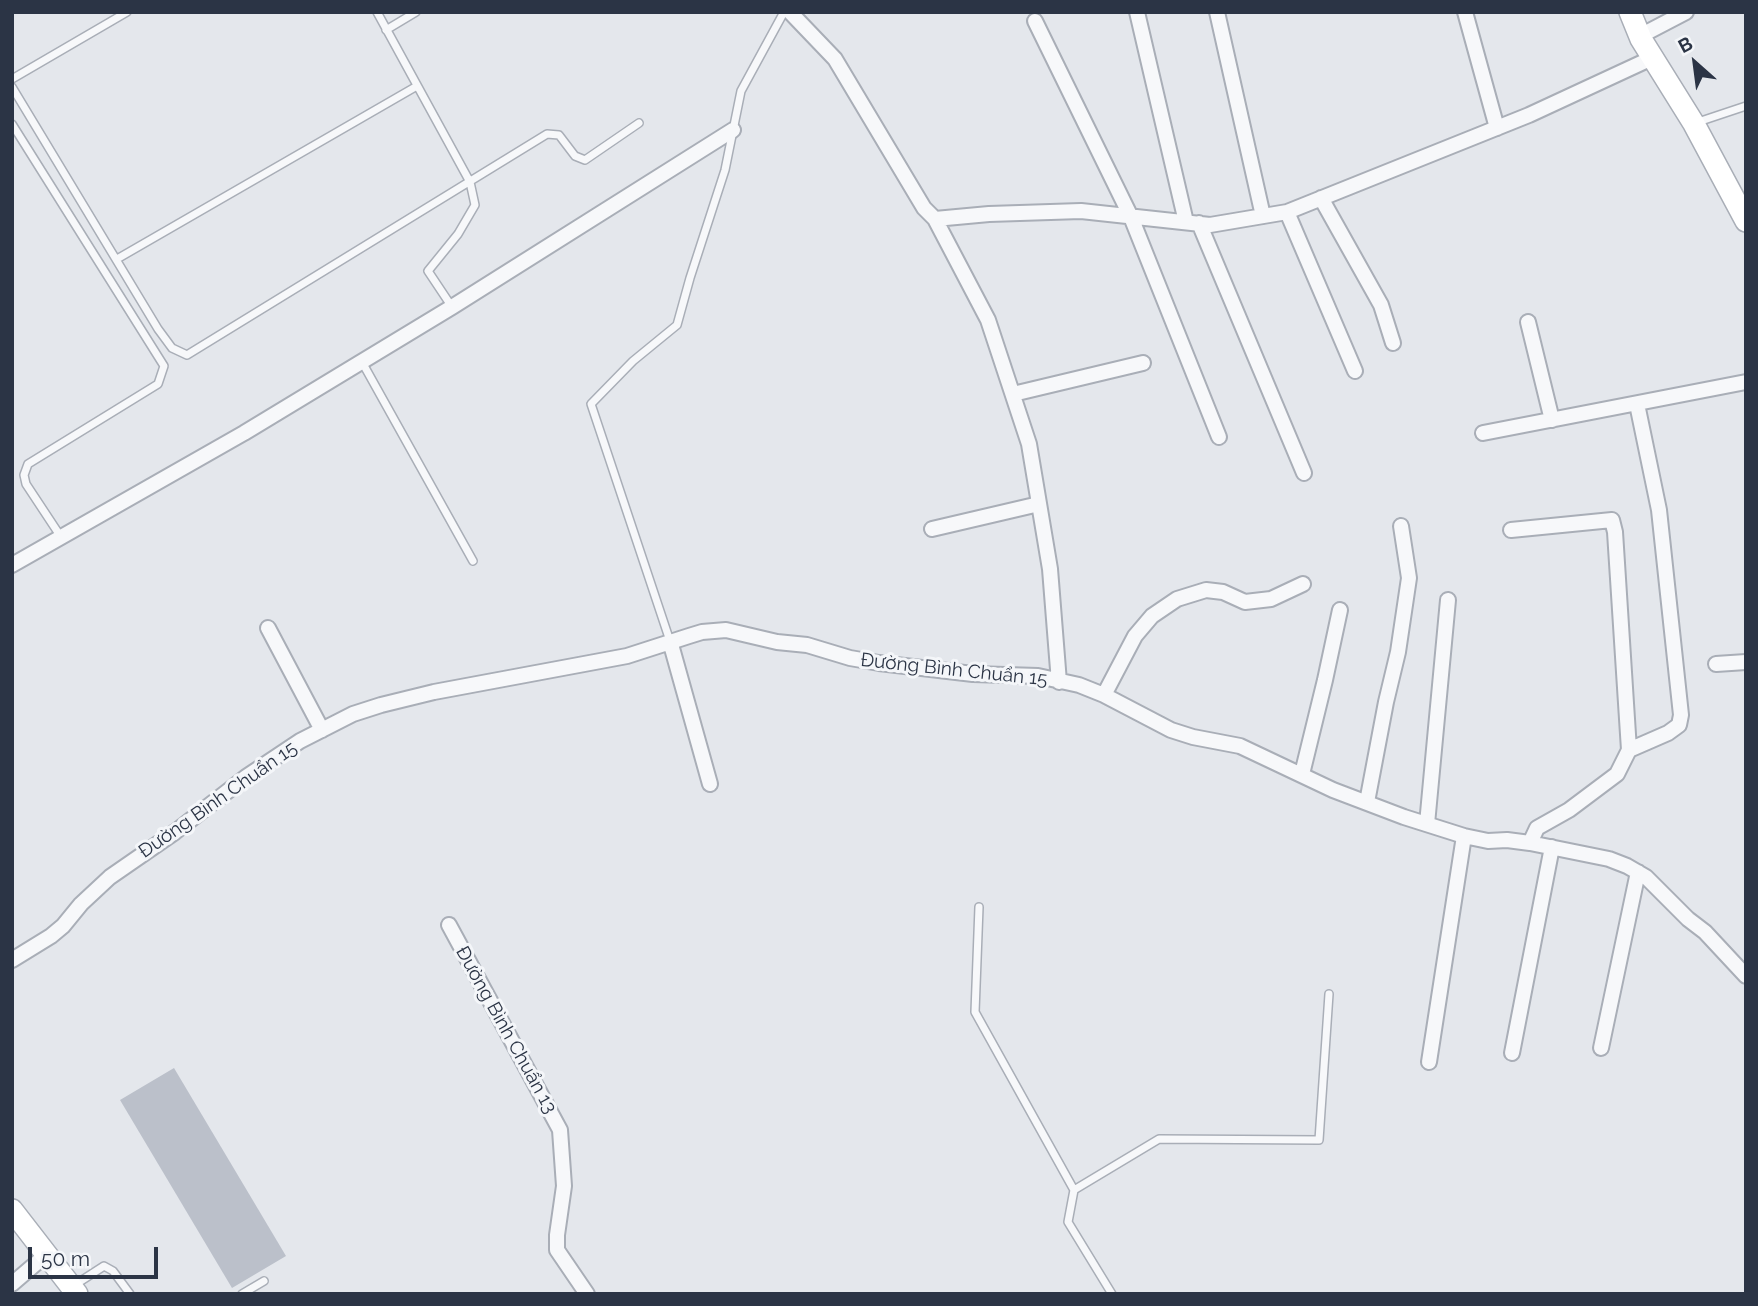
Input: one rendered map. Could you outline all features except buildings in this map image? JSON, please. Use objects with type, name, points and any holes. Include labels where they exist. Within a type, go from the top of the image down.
[{"type":"street","points":[[790,12],[835,59],[923,208],[935,219],[988,320],[1029,444],[1050,569],[1059,682]]},
{"type":"street","points":[[1137,12],[1192,223],[1304,473]]},
{"type":"street","points":[[1217,12],[1263,216]]},
{"type":"street","points":[[1465,12],[1497,128]]},
{"type":"street","points":[[1630,12],[1652,58],[1694,124],[1746,221]]},
{"type":"street","points":[[1640,36],[1686,12]]},
{"type":"street","points":[[1035,21],[1131,216],[1219,437]]},
{"type":"street","points":[[935,219],[1081,211],[1210,225],[1287,212],[1497,128],[1652,58]]},
{"type":"street","points":[[12,565],[244,433],[362,362],[733,131]]},
{"type":"street","points":[[1321,198],[1381,305],[1394,343]]},
{"type":"street","points":[[1287,212],[1355,371]]},
{"type":"street","points":[[1528,322],[1552,420]]},
{"type":"street","points":[[1013,394],[1143,363]]},
{"type":"street","points":[[1483,433],[1746,382]]},
{"type":"street","points":[[1629,750],[1668,733],[1679,725],[1681,715],[1659,510],[1637,404]]},
{"type":"street","points":[[932,529],[1039,504]]},
{"type":"street","points":[[1511,530],[1612,520],[1615,532],[1629,750],[1617,774],[1569,810],[1537,828],[1530,843]]},
{"type":"street","points":[[1367,802],[1398,652],[1409,578],[1401,526]]},
{"type":"street","points":[[1104,695],[1135,636],[1152,616],[1177,600],[1206,590],[1223,592],[1245,602],[1271,599],[1303,584]]},
{"type":"street","points":[[1427,824],[1448,600]]},
{"type":"street","points":[[1302,774],[1340,610]]},
{"type":"street","points":[[268,628],[322,730]]},
{"type":"street","name":"Đường Bình Chuẩn 15","points":[[12,960],[51,936],[110,877],[175,832],[246,777],[300,741],[353,714],[434,691],[627,656],[702,632],[726,630],[777,642],[807,645],[850,658],[879,663],[973,674],[1038,676],[1079,685],[1171,730],[1240,746],[1333,790],[1404,817],[1488,841],[1530,843],[1609,859],[1646,877],[1746,976]]},
{"type":"street","points":[[670,641],[710,784]]},
{"type":"street","points":[[1716,664],[1746,662]]},
{"type":"street","points":[[1429,1062],[1464,836]]},
{"type":"street","points":[[1512,1053],[1552,847]]},
{"type":"street","points":[[1601,1048],[1638,872]]},
{"type":"street","name":"Đường Bình Chuẩn 13","points":[[449,925],[560,1129],[564,1186],[556,1235],[557,1250],[587,1294]]},
{"type":"street","points":[[12,1210],[75,1290]]},
{"type":"street","points":[[12,1284],[47,1254]]},
{"type":"lane","points":[[12,79],[127,12]]},
{"type":"lane","points":[[377,12],[470,182],[475,205],[458,234],[428,271],[452,307]]},
{"type":"lane","points":[[387,30],[416,12]]},
{"type":"lane","points":[[670,641],[591,404],[632,361],[677,325],[725,170],[741,91],[784,12]]},
{"type":"lane","points":[[117,259],[417,86]]},
{"type":"lane","points":[[12,87],[158,329],[172,348],[187,355],[547,134],[559,135],[575,156],[584,160],[639,123]]},
{"type":"lane","points":[[1694,124],[1746,106]]},
{"type":"lane","points":[[12,124],[164,366],[158,384],[28,464],[24,475],[26,484],[61,537]]},
{"type":"lane","points":[[362,362],[473,562]]},
{"type":"lane","points":[[979,907],[975,1012],[1074,1190],[1068,1222],[1112,1294]]},
{"type":"lane","points":[[1074,1190],[1159,1139],[1319,1140],[1329,995]]},
{"type":"lane","points":[[75,1290],[104,1266],[113,1271],[130,1294]]},
{"type":"lane","points":[[242,1294],[264,1281]]}]
